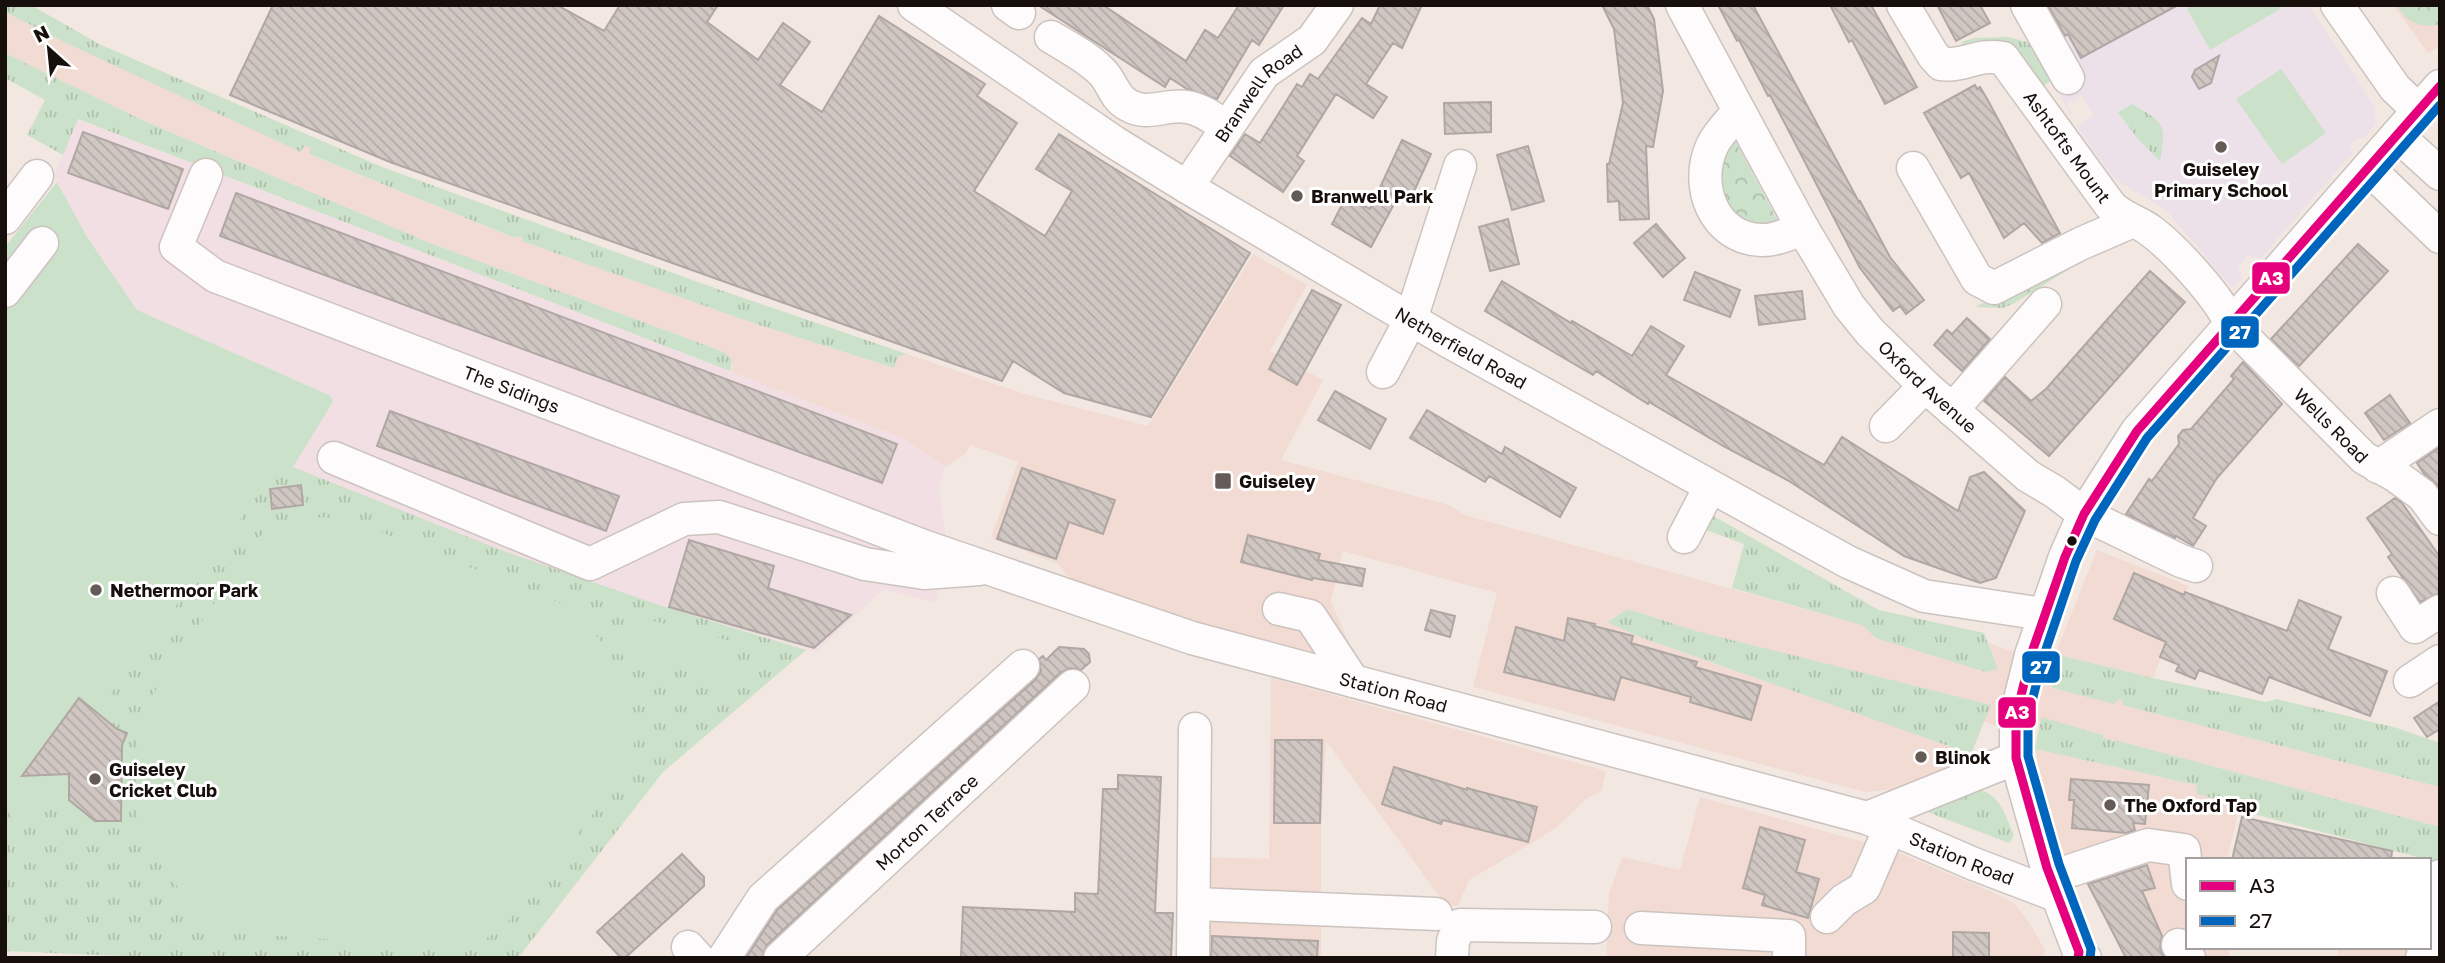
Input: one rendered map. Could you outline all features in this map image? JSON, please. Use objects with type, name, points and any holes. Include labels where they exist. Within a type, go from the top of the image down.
[{"type":"street","name":"Netherfield Road","points":[[914,5],[1114,142],[1186,187],[1411,319],[1710,488],[1848,562],[1924,596],[2043,614]]},
{"type":"street","name":"Branwell Road","points":[[1186,187],[1264,73],[1312,40],[1336,5]]},
{"type":"street","name":"Oxford Avenue","points":[[1682,5],[1803,229],[1849,306],[1870,331],[1925,386],[2028,476],[2084,514],[2196,566]]},
{"type":"street","name":"Ashtofts Mount","points":[[1903,5],[1941,64],[1963,63],[1988,55],[2003,58],[2109,205],[2125,218],[2151,231],[2168,246],[2224,309],[2230,323]]},
{"type":"street","points":[[2027,5],[2068,78]]},
{"type":"street","points":[[2337,5],[2395,88],[2418,110]]},
{"type":"street","points":[[1051,37],[1100,70],[1128,106],[1149,111],[1186,106],[1203,111],[1226,127]]},
{"type":"street","points":[[2080,956],[2052,880],[2016,745],[2016,716],[2043,614],[2084,514],[2137,431],[2440,86]]},
{"type":"street","points":[[1739,111],[1719,136],[1709,155],[1706,178],[1711,208],[1738,235],[1755,239],[1771,239],[1803,229]]},
{"type":"street","points":[[2396,135],[2440,174]]},
{"type":"street","points":[[1383,372],[1411,319],[1460,166]]},
{"type":"street","points":[[1913,168],[1977,279],[1994,288],[2080,244],[2133,221]]},
{"type":"street","points":[[2368,168],[2435,243]]},
{"type":"street","name":"The Sidings","points":[[206,175],[176,247],[215,276],[926,547]]},
{"type":"street","points":[[5,218],[37,176]]},
{"type":"street","points":[[5,291],[43,243]]},
{"type":"street","points":[[1952,410],[2045,304]]},
{"type":"street","name":"Wells Road","points":[[2230,323],[2364,458],[2422,495],[2440,519]]},
{"type":"street","points":[[1886,426],[1925,386]]},
{"type":"street","points":[[2378,467],[2440,425]]},
{"type":"street","points":[[334,458],[590,564],[684,519],[719,517],[866,564],[924,573],[992,569]]},
{"type":"street","points":[[1684,537],[1710,488]]},
{"type":"street","name":"Station Road","points":[[926,547],[1192,639],[1878,823],[1974,864],[2052,880]]},
{"type":"street","points":[[2393,593],[2416,627],[2440,611]]},
{"type":"street","points":[[1279,609],[1310,616],[1353,681]]},
{"type":"street","points":[[2410,681],[2440,662]]},
{"type":"street","points":[[724,958],[763,898],[1023,666]]},
{"type":"street","name":"Morton Terrace","points":[[780,958],[1073,686]]},
{"type":"street","points":[[1193,958],[1195,729]]},
{"type":"street","name":"Station Road","points":[[1878,823],[2016,745]]},
{"type":"street","points":[[1827,917],[1844,900],[1875,891],[1878,823]]},
{"type":"street","points":[[2052,880],[2153,831],[2193,834]]},
{"type":"street","points":[[2052,880],[2148,845],[2184,850],[2186,867]]},
{"type":"street","points":[[2431,917],[2440,877]]},
{"type":"street","points":[[1195,904],[1436,914]]},
{"type":"street","points":[[1452,958],[1453,941],[1460,925],[1595,927]]},
{"type":"street","points":[[1641,928],[1789,936],[1789,958]]},
{"type":"shaded area","name":"Guiseley Primary School","points":[[2011,5],[2309,5],[2374,106],[2376,124],[2364,138],[2356,139],[2350,145],[2352,153],[2261,258],[2247,256],[2238,267],[2242,278],[2235,286],[2231,286],[2166,210],[2115,179],[2107,169],[2077,126],[2094,115],[2082,95],[2067,104],[2070,114]]},
{"type":"shaded area","points":[[2393,5],[2440,5],[2440,46],[2428,53]]},
{"type":"shaded area","points":[[5,12],[66,43],[301,151],[304,146],[312,148],[310,155],[514,238],[516,236],[523,241],[750,322],[893,368],[898,357],[907,354],[1025,394],[1148,426],[1253,254],[1307,285],[1270,351],[1323,380],[1281,460],[1449,505],[1465,515],[1862,625],[1877,638],[1998,669],[1988,643],[2024,655],[2022,666],[2052,673],[2049,682],[2119,699],[2123,701],[2122,705],[2440,787],[2440,827],[2102,738],[2103,735],[2041,718],[2038,726],[2009,717],[2006,729],[1984,722],[1990,705],[1696,631],[1628,609],[1607,621],[1640,637],[1971,754],[1957,763],[1896,789],[1865,792],[1473,687],[1497,593],[1343,551],[1331,601],[1354,655],[1347,661],[1169,614],[1075,584],[1058,564],[991,538],[1018,462],[971,445],[964,455],[945,467],[903,438],[730,371],[733,363],[724,352],[430,243],[142,120],[5,53]]},
{"type":"shaded area","points":[[77,119],[903,438],[945,467],[939,489],[945,530],[936,603],[884,589],[816,652],[659,605],[501,550],[293,467],[333,402],[331,396],[137,310],[87,237],[57,182],[55,174]]},
{"type":"shaded area","points":[[2097,550],[2189,586],[2153,678],[2055,654]]},
{"type":"shaded area","points":[[1271,678],[1606,771],[1601,792],[1588,797],[1545,835],[1469,880],[1458,906],[1446,905],[1326,741],[1321,823],[1321,958],[1202,958],[1204,857],[1269,859]]},
{"type":"shaded area","points":[[2035,749],[2197,785],[2197,794],[2240,805],[2227,858],[2186,858],[2186,949],[2229,949],[2229,958],[2126,958],[2090,887],[2066,856],[2047,803]]},
{"type":"shaded area","points":[[1700,797],[1892,850],[1992,892],[2014,903],[2027,919],[2045,950],[2043,958],[1606,958],[1609,894],[1622,857],[1680,870]]},
{"type":"shaded area","points":[[2431,861],[2440,863],[2440,958],[2337,958],[2339,949],[2431,949]]},
{"type":"green space","points":[[5,5],[31,5],[99,44],[382,167],[723,291],[907,354],[898,357],[894,368],[750,322],[522,241],[523,238],[515,238],[309,154],[311,148],[304,146],[301,152],[66,43],[5,12]]},
{"type":"green space","points":[[2192,5],[2277,5],[2280,9],[2210,50],[2187,9]]},
{"type":"green space","points":[[2398,5],[2440,5],[2440,24],[2427,26],[2415,23],[2405,16]]},
{"type":"green space","points":[[2008,37],[2031,43],[2051,81],[2043,86],[2019,54],[2003,42],[1961,42],[1974,38]]},
{"type":"green space","points":[[5,53],[142,120],[430,243],[724,352],[732,360],[730,371],[78,119],[63,155],[27,135],[45,100],[5,78]]},
{"type":"green space","points":[[2281,69],[2326,133],[2282,164],[2236,99]]},
{"type":"green space","points":[[2132,104],[2161,125],[2163,139],[2160,161],[2137,138],[2118,112]]},
{"type":"green space","points":[[1731,133],[1780,225],[1772,228],[1738,220],[1717,186]]},
{"type":"green space","name":"Nethermoor Park","points":[[57,182],[87,237],[137,310],[331,396],[333,402],[293,467],[276,470],[70,749],[69,810],[30,809],[29,823],[19,823],[5,809],[5,247]]},
{"type":"green space","points":[[2082,254],[2087,258],[2013,304],[2003,308],[1975,307]]},
{"type":"green space","name":"Nethermoor Park","points":[[293,467],[501,550],[659,605],[806,650],[663,772],[518,958],[170,958],[5,951],[5,809],[19,823],[97,711],[276,470]]},
{"type":"green space","points":[[1708,513],[1879,610],[1984,633],[1998,669],[1986,672],[1876,638],[1862,625],[1732,588],[1744,544],[1706,530],[1703,521]]},
{"type":"green space","name":"Nethermoor Park","points":[[324,517],[350,520],[563,604],[592,630],[604,646],[615,663],[630,700],[634,743],[630,767],[503,928],[480,942],[440,946],[229,933],[197,911],[162,867],[144,837],[138,820],[138,739],[144,716],[158,685],[262,534],[276,523]]},
{"type":"green space","points":[[1628,609],[1696,631],[1991,705],[1971,754],[1640,637],[1607,622]]},
{"type":"green space","points":[[627,614],[738,643],[727,682],[617,654]]},
{"type":"green space","points":[[2055,654],[2266,702],[2277,699],[2397,728],[2440,743],[2440,787],[2122,705],[2123,701],[2119,699],[2114,704],[2053,688],[2049,682]]},
{"type":"green space","points":[[2041,717],[2103,735],[2103,738],[2440,827],[2440,863],[2431,861],[2431,858],[2421,858],[2239,810],[2240,805],[2197,794],[2197,785],[2035,749]]},
{"type":"green space","points":[[1973,787],[1990,794],[2004,811],[2014,835],[2009,843],[1917,808]]},
{"type":"building","points":[[273,5],[557,5],[604,31],[620,5],[718,5],[707,22],[758,60],[783,23],[810,42],[780,85],[822,112],[879,16],[985,84],[977,96],[1017,123],[974,191],[1045,236],[1072,191],[1036,169],[1059,134],[1250,253],[1151,417],[1064,393],[1013,361],[1002,381],[390,162],[230,95]]},
{"type":"building","points":[[1038,5],[1103,5],[1186,61],[1205,30],[1218,38],[1239,5],[1284,5],[1259,45],[1252,40],[1217,99],[1187,89],[1170,78],[1165,87]]},
{"type":"building","points":[[1380,5],[1422,5],[1402,48],[1393,43],[1366,84],[1387,97],[1373,118],[1336,94],[1297,156],[1304,161],[1283,192],[1230,156],[1245,134],[1260,143],[1297,84],[1302,87],[1310,74],[1318,79],[1362,18],[1371,24]]},
{"type":"building","points":[[1602,5],[1647,5],[1654,19],[1663,91],[1653,147],[1646,146],[1649,219],[1620,220],[1619,201],[1608,202],[1607,164],[1623,103],[1614,29]]},
{"type":"building","points":[[1718,5],[1753,5],[1890,257],[1924,300],[1906,314],[1900,306],[1893,311],[1860,268],[1770,95],[1768,96]]},
{"type":"building","points":[[1830,5],[1871,5],[1917,87],[1885,104],[1852,40],[1849,42]]},
{"type":"building","points":[[1937,5],[1980,5],[1990,23],[1956,41]]},
{"type":"building","points":[[2048,5],[2178,5],[2081,58]]},
{"type":"building","points":[[2219,56],[2211,83],[2199,89],[2192,77],[2195,70]]},
{"type":"building","points":[[1975,85],[1977,89],[1980,87],[1986,97],[2060,233],[2042,243],[2024,223],[2004,238],[1969,173],[1961,178],[1924,113]]},
{"type":"building","points":[[1491,102],[1491,132],[1445,134],[1444,103]]},
{"type":"building","points":[[83,132],[183,169],[168,209],[68,173]]},
{"type":"building","points":[[1402,140],[1431,154],[1412,196],[1401,191],[1371,247],[1332,224],[1346,197],[1370,209]]},
{"type":"building","points":[[1528,146],[1544,201],[1512,210],[1497,155]]},
{"type":"building","points":[[236,193],[897,444],[882,483],[220,236]]},
{"type":"building","points":[[1508,219],[1519,264],[1490,271],[1479,227]]},
{"type":"building","points":[[1656,224],[1685,258],[1663,277],[1634,243]]},
{"type":"building","points":[[2358,244],[2388,271],[2299,366],[2271,339]]},
{"type":"building","points":[[2150,271],[2185,302],[2049,456],[1984,401],[2005,377],[2031,401],[2046,389]]},
{"type":"building","points":[[1695,272],[1740,290],[1730,317],[1684,300]]},
{"type":"building","points":[[1502,281],[1632,356],[1651,326],[1684,346],[1666,375],[1824,465],[1842,437],[1958,511],[1970,477],[1984,472],[2025,511],[1996,578],[1980,583],[1904,556],[1789,481],[1649,402],[1648,404],[1596,371],[1593,375],[1485,311]]},
{"type":"building","points":[[1312,290],[1341,305],[1297,385],[1269,369]]},
{"type":"building","points":[[1802,291],[1805,319],[1759,325],[1755,296]]},
{"type":"building","points":[[1967,318],[1990,339],[1962,371],[1934,345],[1947,330],[1952,334]]},
{"type":"building","points":[[2243,362],[2282,404],[2217,478],[2193,518],[2206,526],[2193,546],[2126,514],[2149,479],[2152,481],[2179,444],[2178,436],[2183,430],[2191,429],[2234,379],[2231,376]]},
{"type":"building","points":[[1335,391],[1386,419],[1370,449],[1318,420]]},
{"type":"building","points":[[2390,395],[2410,423],[2384,440],[2365,413]]},
{"type":"building","points":[[1427,410],[1502,454],[1505,447],[1576,488],[1560,517],[1489,476],[1485,482],[1410,438]]},
{"type":"building","points":[[390,411],[619,496],[606,531],[377,446]]},
{"type":"building","points":[[2440,447],[2440,488],[2425,475],[2417,463]]},
{"type":"building","points":[[1022,468],[1115,500],[1103,534],[1069,522],[1056,559],[997,539]]},
{"type":"building","points":[[301,485],[303,505],[272,509],[270,489]]},
{"type":"building","points":[[2395,498],[2402,503],[2440,557],[2440,593],[2420,602],[2388,557],[2392,554],[2367,518]]},
{"type":"building","points":[[1248,535],[1320,554],[1318,560],[1365,569],[1362,586],[1313,578],[1312,580],[1241,562]]},
{"type":"building","points":[[689,540],[774,566],[768,588],[851,615],[814,648],[669,607]]},
{"type":"building","points":[[2134,573],[2184,595],[2185,592],[2287,631],[2299,600],[2341,617],[2328,649],[2387,671],[2370,716],[2269,677],[2262,694],[2199,670],[2195,679],[2176,671],[2179,665],[2160,657],[2166,642],[2114,619]]},
{"type":"building","points":[[1431,610],[1455,616],[1450,637],[1425,630]]},
{"type":"building","points":[[1568,618],[1633,636],[1631,643],[1697,662],[1695,667],[1761,686],[1751,720],[1690,702],[1691,697],[1621,677],[1614,700],[1504,672],[1516,627],[1564,641]]},
{"type":"building","points":[[1059,647],[1084,649],[1089,654],[1090,662],[1081,670],[1070,668],[1060,673],[767,945],[762,958],[746,958],[777,910],[1035,680],[1041,671],[1039,659],[1043,656],[1046,660]]},
{"type":"building","name":"Guiseley Cricket Club","points":[[79,698],[117,729],[127,733],[122,745],[121,821],[95,821],[69,800],[69,774],[22,776]]},
{"type":"building","points":[[2440,701],[2440,729],[2427,737],[2414,718]]},
{"type":"building","points":[[1275,740],[1322,740],[1320,823],[1274,823]]},
{"type":"building","points":[[1394,767],[1467,790],[1537,807],[1528,842],[1443,820],[1441,824],[1382,804]]},
{"type":"building","points":[[1118,775],[1161,777],[1155,913],[1173,913],[1171,958],[961,958],[963,907],[1075,912],[1075,893],[1098,894],[1103,789],[1118,789]]},
{"type":"building","name":"The Oxford Tap","points":[[2071,779],[2149,785],[2145,824],[2133,823],[2135,830],[2126,833],[2072,828],[2074,800],[2069,800]]},
{"type":"building","points":[[2242,817],[2392,851],[2391,858],[2232,858]]},
{"type":"building","points":[[1760,827],[1805,840],[1796,872],[1819,879],[1808,918],[1762,905],[1765,895],[1743,888]]},
{"type":"building","points":[[682,854],[704,877],[704,886],[625,958],[621,958],[597,932]]},
{"type":"building","points":[[2147,865],[2155,888],[2142,891],[2162,936],[2160,948],[2165,958],[2126,958],[2088,884]]},
{"type":"building","points":[[1953,932],[1989,933],[1989,958],[1953,958]]},
{"type":"building","points":[[1212,936],[1318,941],[1317,958],[1211,958]]},
{"type":"transit line","name":"A3","points":[[2078,958],[2079,952],[2047,868],[2016,758],[2016,716],[2031,655],[2065,557],[2084,514],[2137,431],[2440,86]]},
{"type":"transit line","name":"27","points":[[2090,958],[2091,949],[2059,864],[2028,756],[2028,717],[2043,658],[2076,561],[2095,520],[2147,438],[2440,105]]},
{"type":"place","name":"Guiseley Primary School","points":[[2221,147]]},
{"type":"place","name":"Branwell Park","points":[[1297,196]]},
{"type":"place","name":"Guiseley","points":[[1223,481]]},
{"type":"place","name":"Nethermoor Park","points":[[96,590]]},
{"type":"place","name":"Blinok","points":[[1921,757]]},
{"type":"place","name":"Guiseley Cricket Club","points":[[95,779]]},
{"type":"place","name":"The Oxford Tap","points":[[2110,805]]}]
